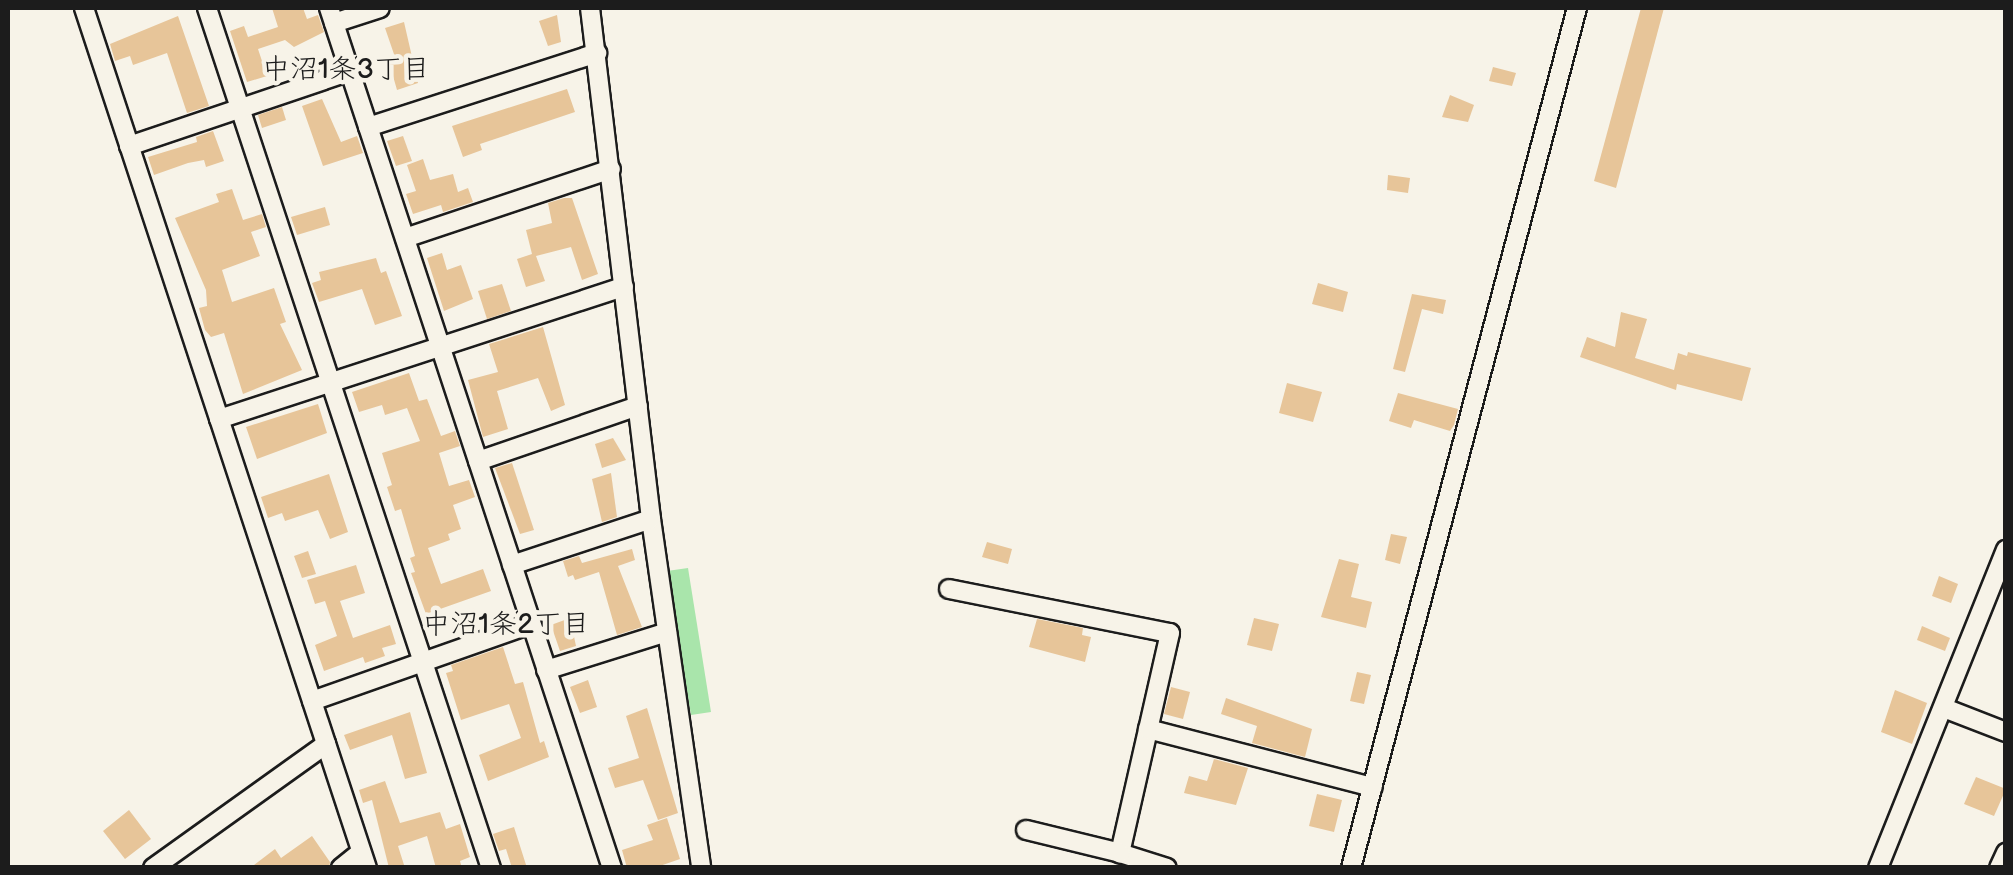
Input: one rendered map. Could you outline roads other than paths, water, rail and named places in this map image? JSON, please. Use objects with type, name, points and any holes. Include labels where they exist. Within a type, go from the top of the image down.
[{"type":"street","points":[[84,8],[364,860],[341,868]]},
{"type":"street","points":[[207,8],[491,868]]},
{"type":"street","points":[[380,8],[331,15],[612,868]]},
{"type":"street","points":[[590,8],[652,520],[700,868]]},
{"type":"street","points":[[1351,868],[1577,8]]},
{"type":"street","points":[[368,127],[597,53]]},
{"type":"street","points":[[129,146],[350,71]]},
{"type":"street","points":[[405,238],[610,169]]},
{"type":"street","points":[[219,418],[332,385],[624,288]]},
{"type":"street","points":[[478,461],[638,406]]},
{"type":"street","points":[[512,565],[652,520]]},
{"type":"street","points":[[1878,868],[2006,550]]},
{"type":"street","points":[[949,589],[1170,633],[1120,853]]},
{"type":"street","points":[[312,700],[532,624]]},
{"type":"street","points":[[546,670],[667,632]]},
{"type":"street","points":[[1944,708],[2006,732]]},
{"type":"street","points":[[1148,730],[1373,787]]},
{"type":"street","points":[[153,868],[326,744]]},
{"type":"street","points":[[1026,830],[1167,868]]},
{"type":"street","points":[[1999,868],[2006,853]]},
{"type":"district","name":"中沼1条3丁目","points":[[346,70]]},
{"type":"district","name":"中沼1条2丁目","points":[[506,625]]}]
